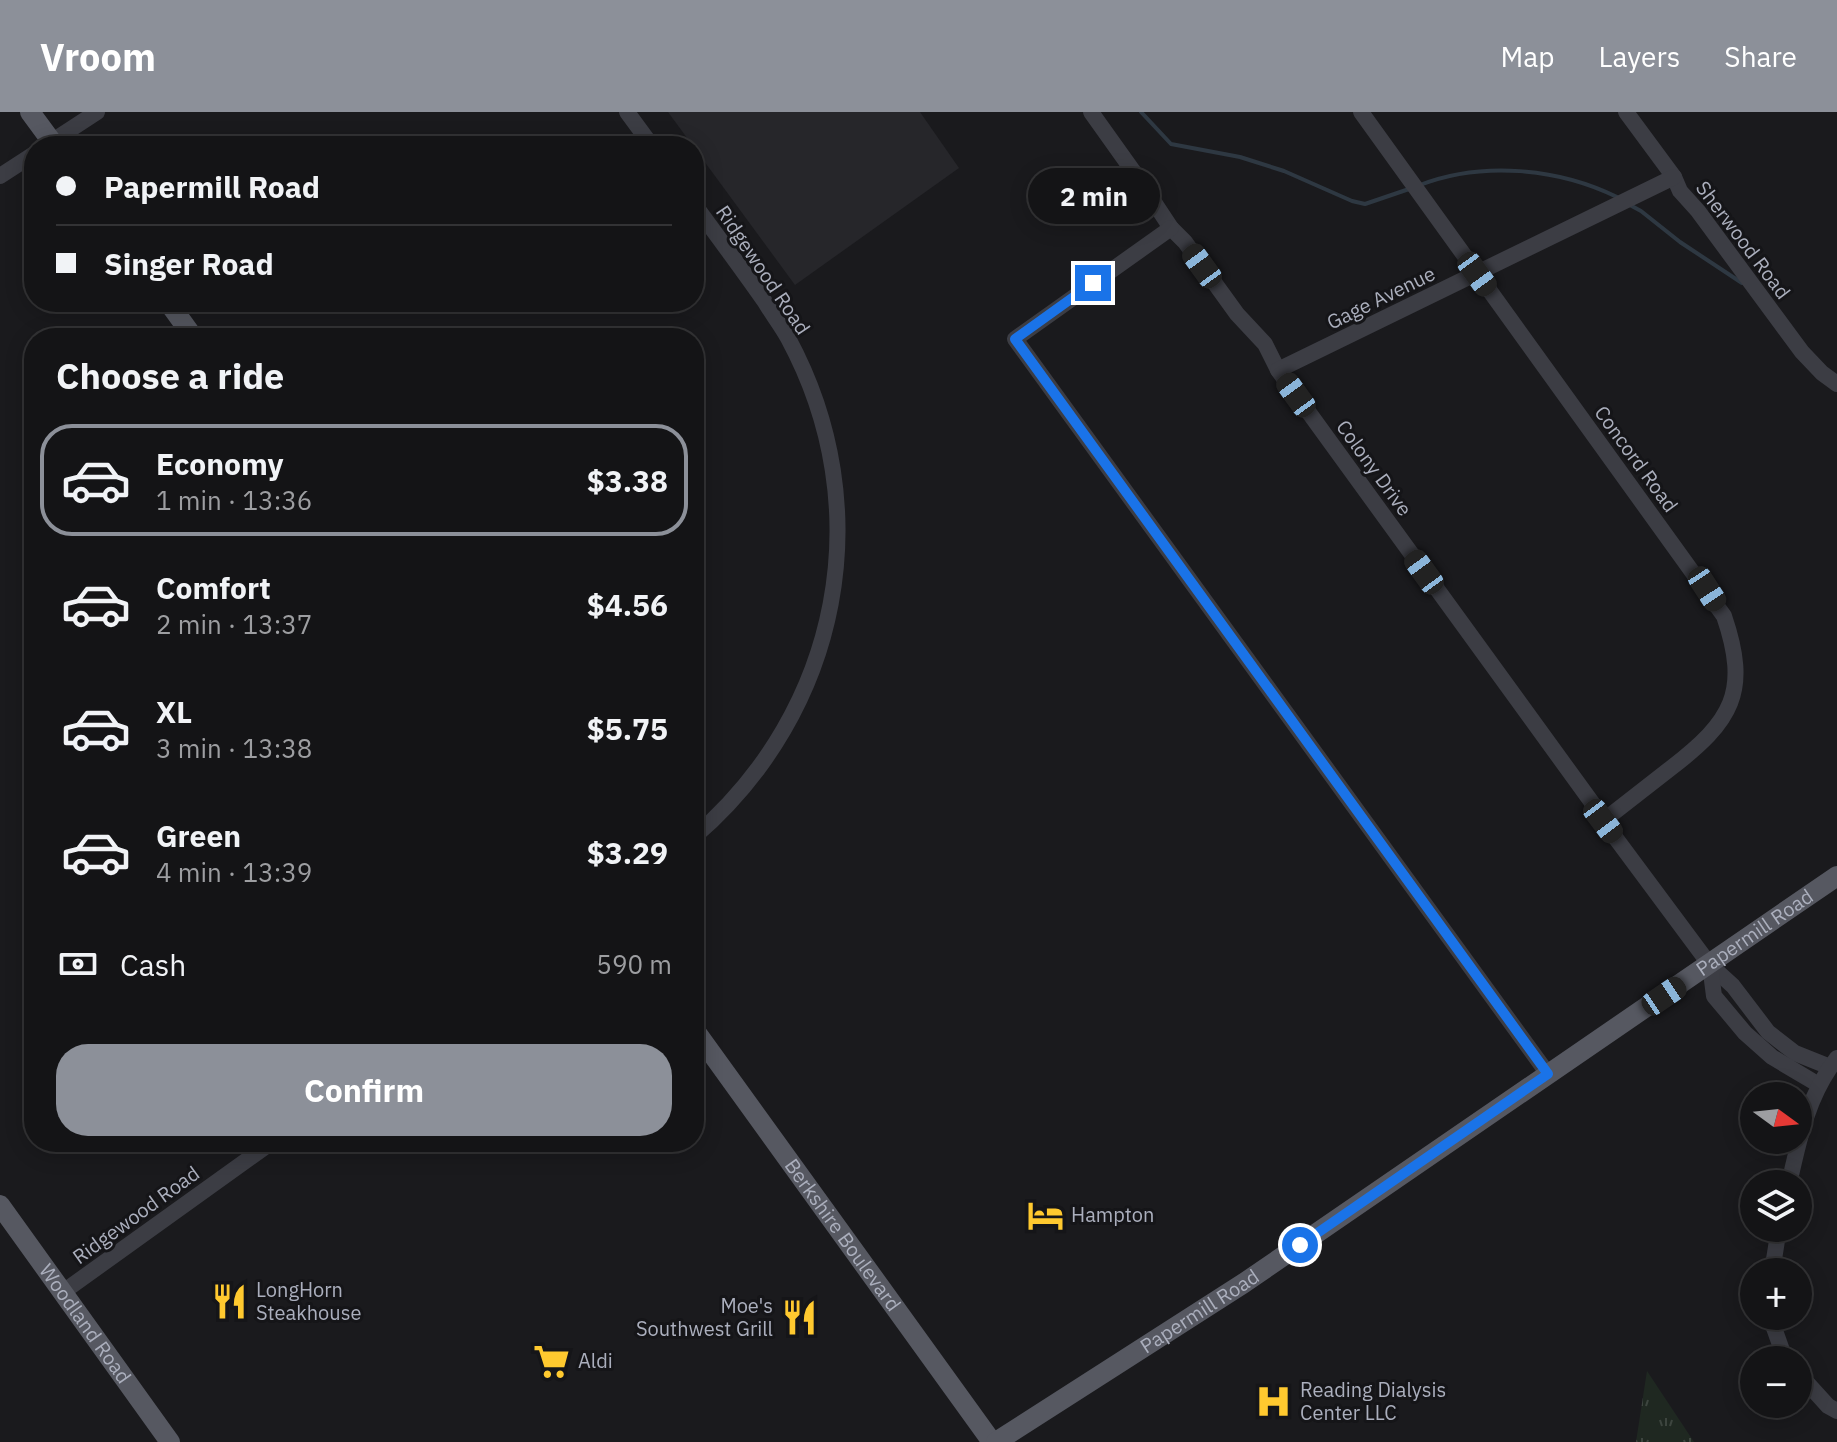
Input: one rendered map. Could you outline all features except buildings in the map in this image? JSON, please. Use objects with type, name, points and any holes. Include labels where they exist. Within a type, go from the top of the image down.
[{"type":"main road","points":[[30,112],[45,136]]},
{"type":"main road","name":"Papermill Road","points":[[994,1442],[1244,1283],[1837,876]]},
{"type":"main road","name":"Berkshire Boulevard","points":[[704,1043],[994,1442]]},
{"type":"main road","name":"Woodland Road","points":[[0,1205],[170,1442]]},
{"type":"street","points":[[64,136],[97,112]]},
{"type":"street","points":[[627,112],[645,136]]},
{"type":"street","name":"Colony Drive","points":[[1091,112],[1171,228],[1185,242],[1237,314],[1265,344],[1278,370],[1710,965],[1733,986],[1768,1032],[1795,1053],[1833,1063]]},
{"type":"street","name":"Concord Road","points":[[1361,112],[1724,616],[1736,662],[1735,681],[1727,710],[1719,724],[1699,747],[1603,821]]},
{"type":"street","name":"Sherwood Road","points":[[1626,112],[1674,177],[1680,191],[1802,352],[1837,384]]},
{"type":"street","points":[[0,176],[24,160]]},
{"type":"street","name":"Gage Avenue","points":[[1278,370],[1674,177]]},
{"type":"street","name":"Ridgewood Road","points":[[704,218],[787,336],[805,374],[820,415],[832,463],[838,533],[836,572],[823,640],[813,672],[773,750],[750,781],[704,828]]},
{"type":"street","points":[[1171,228],[1015,339],[1548,1074]]},
{"type":"street","name":"Colony Drive","points":[[1710,965],[1714,996],[1745,1033],[1772,1057],[1819,1085]]},
{"type":"street","points":[[1792,1170],[1804,1120],[1819,1085],[1833,1063]]},
{"type":"street","name":"Ridgewood Road","points":[[63,1292],[258,1152]]},
{"type":"street","points":[[1812,1388],[1837,1411]]},
{"type":"shaded area","points":[[668,112],[920,112],[959,168],[795,285],[704,161],[704,136],[686,136]]},
{"type":"green space","points":[[1647,1371],[1694,1442],[1636,1442]]},
{"type":"waterway","points":[[1141,112],[1171,144],[1240,157],[1284,171],[1352,201],[1365,204],[1412,188]]},
{"type":"waterway","points":[[1420,185],[1469,173],[1520,171],[1570,180],[1617,197]]},
{"type":"waterway","points":[[1628,204],[1742,283]]},
{"type":"place","name":"Hampton","points":[[1045,1215]]},
{"type":"place","name":"LongHorn Steakhouse","points":[[230,1301]]},
{"type":"place","name":"Moe's Southwest Grill","points":[[799,1318]]},
{"type":"place","name":"Aldi","points":[[552,1361]]},
{"type":"place","name":"Reading Dialysis Center LLC","points":[[1274,1401]]},
{"type":"route","points":[[1093,283],[1015,339],[1548,1074],[1300,1245]]}]
